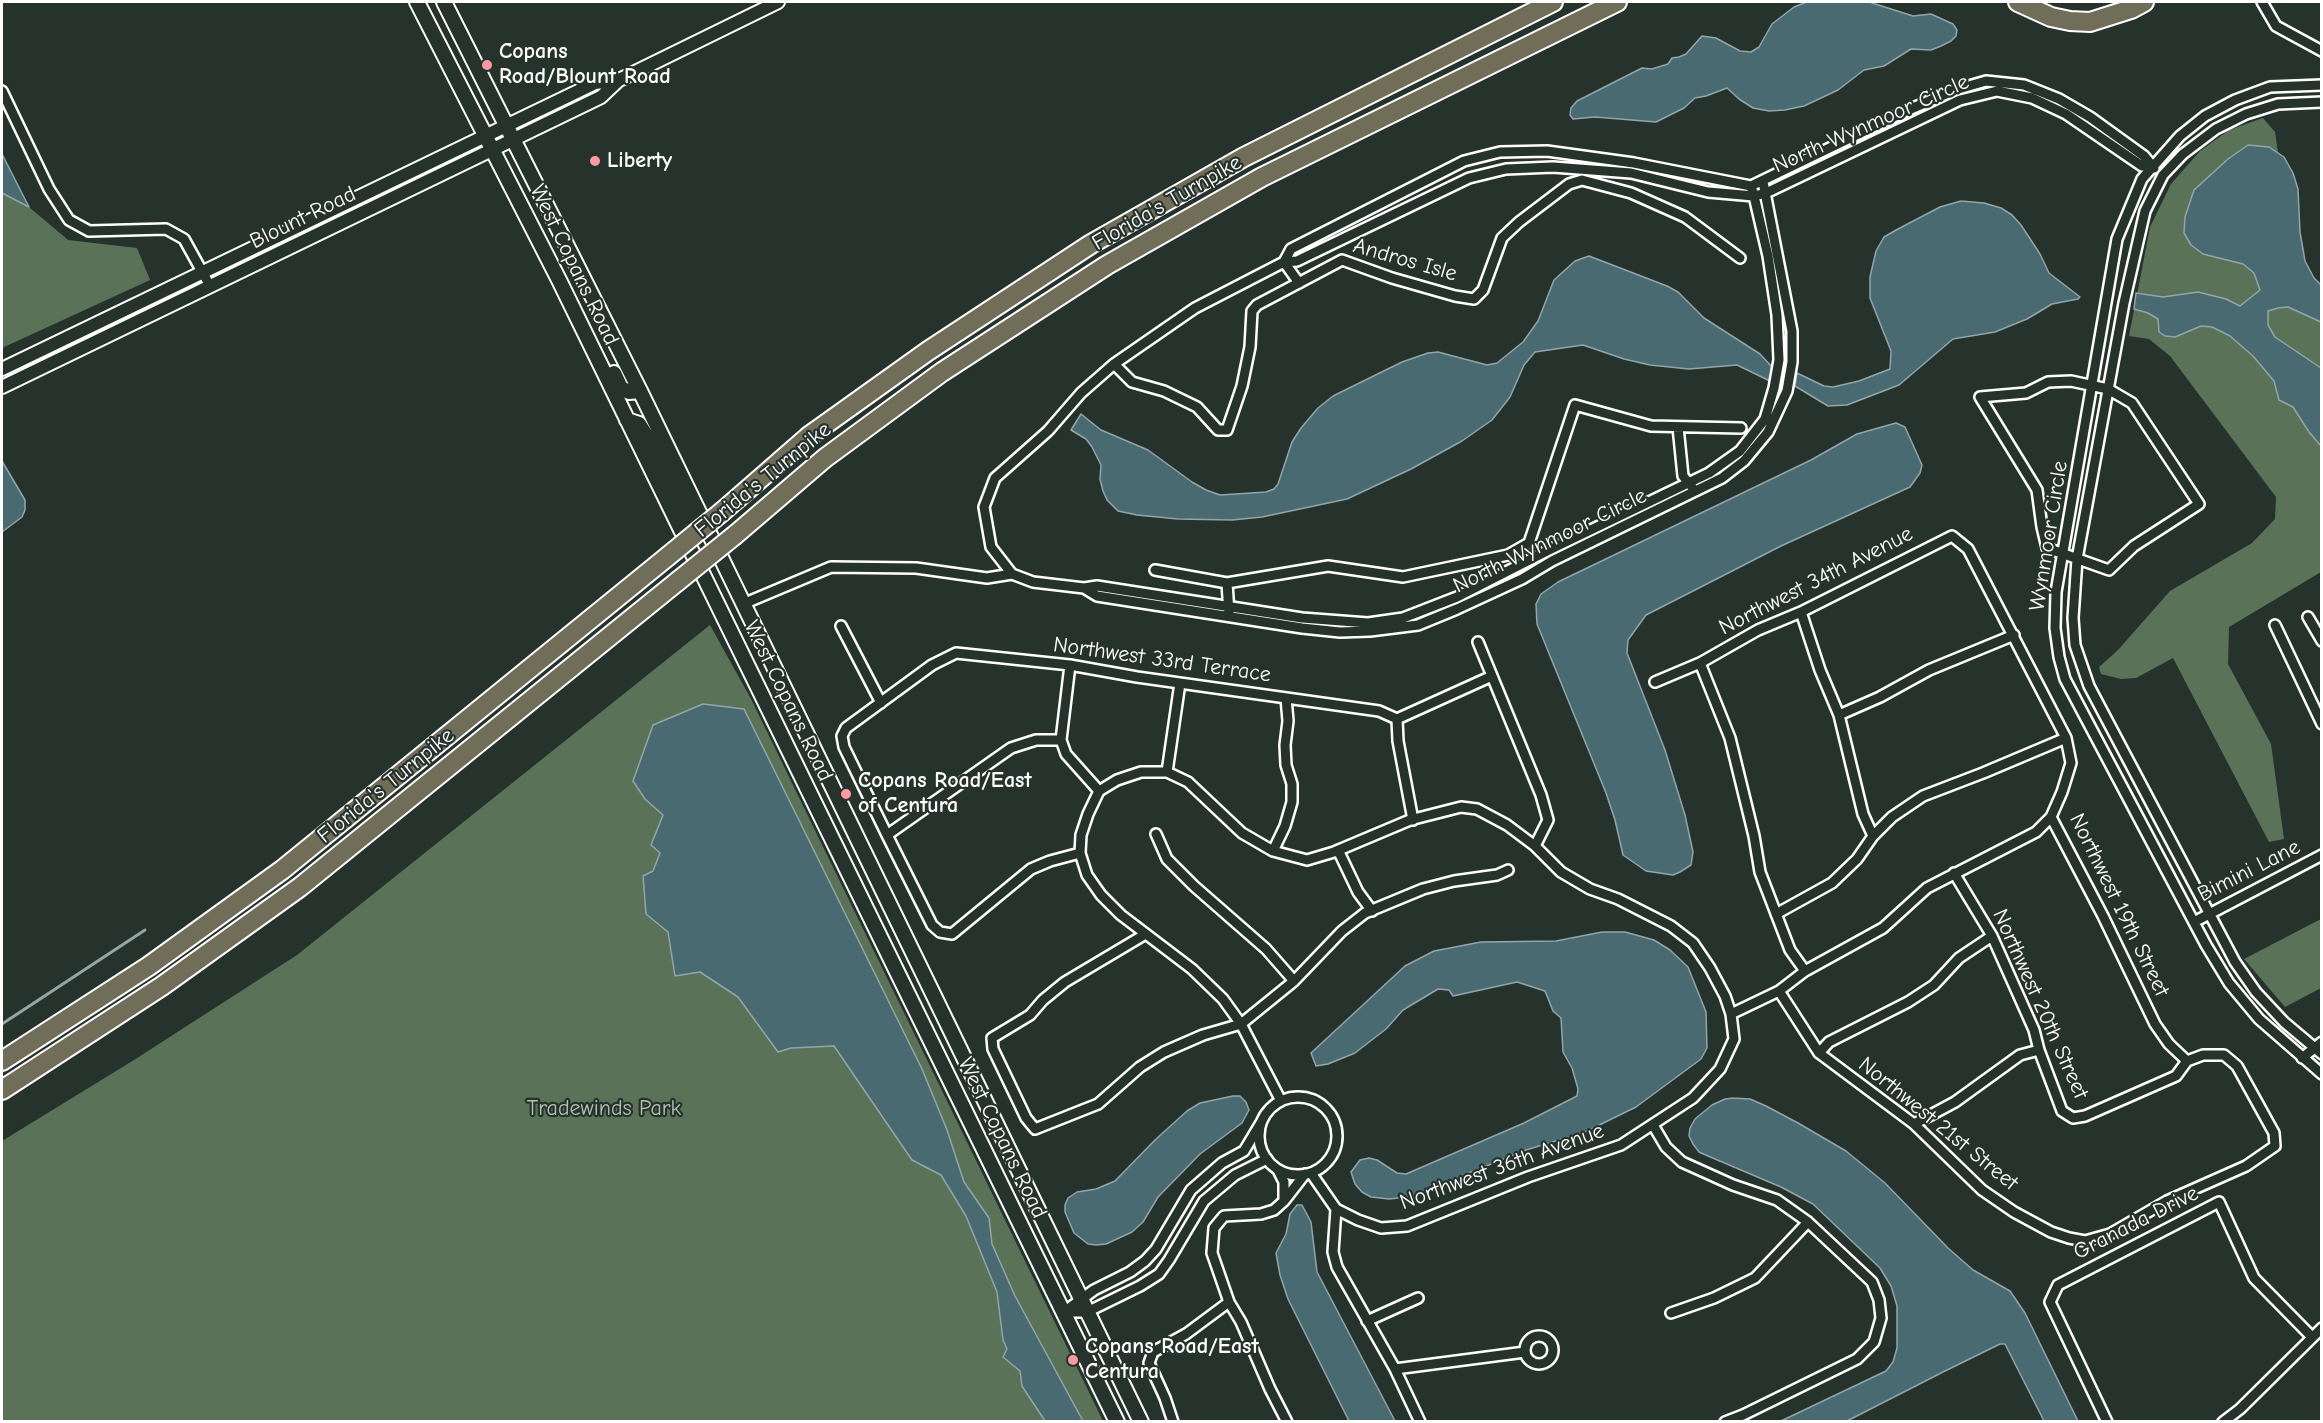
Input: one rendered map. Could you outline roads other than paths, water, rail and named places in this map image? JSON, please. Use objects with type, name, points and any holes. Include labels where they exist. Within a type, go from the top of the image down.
[{"type":"highway","name":"Florida's Turnpike","points":[[2,1062],[149,966],[282,870],[723,511],[809,436],[928,351],[1090,244],[1244,157],[1553,2]]},
{"type":"highway","name":"Florida's Turnpike","points":[[2,1090],[162,986],[300,887],[735,535],[825,458],[942,372],[1107,265],[1262,177],[1617,2]]},
{"type":"highway","points":[[2018,2],[2051,17],[2080,22],[2106,18],[2144,2]]},
{"type":"highway","points":[[2042,2],[2069,9],[2086,10],[2105,8],[2121,2]]},
{"type":"main road","name":"West Copans Road","points":[[417,2],[627,420],[1117,1422]]},
{"type":"main road","name":"West Copans Road","points":[[444,2],[640,391],[1141,1422]]},
{"type":"main road","points":[[578,323],[598,342],[621,388],[629,392],[640,391]]},
{"type":"main road","points":[[627,420],[639,424],[660,458],[724,582],[743,604]]},
{"type":"main road","points":[[829,833],[850,824]]},
{"type":"street","name":"Blount Road","points":[[2,387],[602,97],[619,80],[778,2]]},
{"type":"street","points":[[2262,2],[2276,26],[2322,51]]},
{"type":"street","name":"Blount Road","points":[[2,369],[595,83],[619,80]]},
{"type":"street","name":"North Wynmoor Circle","points":[[1763,182],[1792,331],[1792,362],[1787,391],[1768,432],[1744,461],[1722,478],[1693,487],[1547,551],[1457,597],[1403,618],[1368,623],[1229,611],[1097,596],[1084,588],[1033,582],[1012,574],[991,547],[984,507],[995,478],[1048,432],[1081,393],[1141,343],[1195,308],[1284,262],[1297,261],[1469,178],[1506,169],[1553,167],[1631,174],[1708,192],[1753,191],[1763,182],[1906,111],[1955,90],[1986,81],[2024,85],[2059,99],[2090,117],[2144,156],[2163,175]]},
{"type":"street","name":"Wynmoor Circle","points":[[2322,85],[2270,87],[2235,99],[2180,136],[2142,179],[2117,239],[2056,592],[2055,628],[2065,679],[2194,922],[2229,983],[2259,1019],[2322,1074]]},
{"type":"street","name":"North Wynmoor Circle","points":[[1284,262],[1291,249],[1464,161],[1500,152],[1547,151],[1634,163],[1766,193],[1960,100],[1996,91],[2032,98],[2066,114],[2142,166],[2152,166]]},
{"type":"street","points":[[2,92],[49,189],[69,220],[89,231],[166,229],[184,239],[210,286]]},
{"type":"street","name":"Wynmoor Circle","points":[[2322,102],[2278,104],[2246,114],[2208,135],[2183,154],[2163,175],[2145,211],[2126,292],[2077,559],[2073,618],[2075,645],[2089,686],[2235,962],[2256,992],[2284,1022],[2317,1045],[2322,1054]]},
{"type":"street","points":[[1625,192],[1634,163]]},
{"type":"street","name":"Andros Isle","points":[[1114,364],[1132,382],[1164,392],[1197,407],[1218,430],[1227,430],[1242,386],[1250,347],[1252,311],[1257,305],[1342,260],[1392,278],[1455,296],[1474,299],[1483,290],[1502,238],[1569,184],[1582,180],[1625,192],[1685,217],[1740,258]]},
{"type":"street","name":"North Wynmoor Circle","points":[[1229,611],[1302,628],[1340,632],[1418,625],[1522,579],[1693,487],[1740,451],[1765,419],[1779,360],[1777,315],[1768,256],[1753,191]]},
{"type":"street","points":[[1284,262],[1299,283]]},
{"type":"street","points":[[2071,381],[2093,386],[2108,389],[2132,404],[2199,504],[2134,546],[2109,570],[2047,548],[2037,490],[1980,397],[2026,393],[2048,382],[2071,381]]},
{"type":"street","points":[[1155,570],[1227,583],[1328,566],[1403,578],[1508,555],[1529,543],[1575,405],[1651,426],[1742,428]]},
{"type":"street","points":[[1678,427],[1683,476],[1693,487]]},
{"type":"street","name":"Northwest 34th Avenue","points":[[1655,682],[1700,663],[1758,630],[1801,612],[1952,536]]},
{"type":"street","name":"Northwest 19th Street","points":[[1952,536],[1968,549],[2066,738],[2070,763],[2051,818],[2103,916],[2155,1024],[2169,1044],[2187,1061]]},
{"type":"street","points":[[1508,555],[1522,579]]},
{"type":"street","points":[[743,604],[831,567],[916,568],[987,578],[1012,574]]},
{"type":"street","points":[[1227,583],[1229,611]]},
{"type":"street","points":[[1801,612],[1820,670],[1839,715],[1863,814],[1874,836]]},
{"type":"street","points":[[2308,616],[2322,641]]},
{"type":"street","points":[[2275,625],[2322,724]]},
{"type":"street","points":[[841,626],[881,703]]},
{"type":"street","points":[[1839,715],[1880,697],[1929,670],[2014,635]]},
{"type":"street","points":[[1478,642],[1541,795],[1548,820],[1535,846]]},
{"type":"street","name":"Northwest 33rd Terrace","points":[[887,835],[844,747],[842,736],[846,728],[932,665],[956,653],[1070,665],[1380,711],[1397,719]]},
{"type":"street","points":[[1700,663],[1730,738],[1754,836],[1760,872],[1790,950],[1805,971]]},
{"type":"street","points":[[1070,665],[1061,740],[1066,754],[1098,791]]},
{"type":"street","points":[[1413,820],[1398,741],[1397,719],[1492,676]]},
{"type":"street","points":[[1167,772],[1180,682]]},
{"type":"street","points":[[1273,851],[1285,826],[1292,802],[1292,784],[1286,765],[1285,745],[1288,721],[1286,698]]},
{"type":"street","points":[[1776,914],[1832,883],[1857,859],[1892,817],[1923,796],[1983,774],[2066,738]]},
{"type":"street","points":[[1061,740],[1036,740],[1011,748],[887,835],[932,925],[940,932],[952,934],[1031,870],[1050,861],[1080,853]]},
{"type":"street","points":[[1281,1101],[1241,1024],[1223,999],[1192,969],[1120,915],[1101,895],[1087,875],[1080,853],[1084,825],[1098,791],[1117,780],[1141,772],[1167,772],[1188,782],[1242,832],[1273,851],[1307,860],[1413,820],[1461,807],[1477,809],[1507,825],[1535,846],[1561,872],[1590,889],[1618,899],[1671,926],[1693,943],[1725,996],[1731,1014],[1779,991],[1805,971],[1883,928],[1927,888],[2036,832],[2051,818]]},
{"type":"street","points":[[1156,834],[1167,859],[1194,886],[1266,949],[1294,981]]},
{"type":"street","points":[[1338,850],[1358,892],[1372,910]]},
{"type":"street","name":"Bimini Lane","points":[[2194,922],[2322,855]]},
{"type":"street","points":[[1144,935],[1065,982],[1043,1000],[1030,1015],[992,1038],[993,1049],[1026,1118],[1035,1129],[1098,1104],[1140,1067],[1164,1052],[1203,1035],[1241,1024],[1294,981],[1342,931],[1372,910],[1424,889],[1454,881],[1497,875],[1508,870]]},
{"type":"street","name":"Northwest 20th Street","points":[[1954,873],[1992,936],[2034,1030],[2039,1050],[2062,1111],[2073,1118],[2085,1116],[2176,1076],[2187,1061]]},
{"type":"street","points":[[1819,1053],[1829,1042],[1908,1002],[1934,985],[1959,958],[1992,936]]},
{"type":"street","name":"Northwest 21st Street","points":[[1779,991],[1819,1053],[1914,1124],[1982,1190],[2014,1212],[2050,1232],[2085,1241],[2110,1234],[2167,1201],[2246,1166],[2275,1146],[2274,1133],[2237,1066],[2224,1055],[2203,1055],[2187,1061]]},
{"type":"street","name":"Northwest 36th Avenue","points":[[1308,1174],[1336,1209],[1381,1228],[1407,1226],[1527,1178],[1621,1145],[1653,1125],[1693,1098],[1720,1070],[1734,1039],[1731,1014]]},
{"type":"street","points":[[2302,1058],[2317,1045]]},
{"type":"street","points":[[1914,1124],[1955,1102],[2020,1055],[2039,1050]]},
{"type":"street","points":[[1064,1312],[1081,1298],[1130,1272],[1145,1261],[1156,1249],[1191,1190],[1222,1163],[1244,1151],[1267,1113],[1281,1101],[1303,1097],[1313,1100],[1331,1115],[1336,1127],[1337,1140],[1329,1160],[1308,1174],[1274,1210],[1260,1214],[1224,1216],[1214,1228],[1212,1253],[1229,1302],[1241,1322],[1287,1422]]},
{"type":"street","points":[[1262,1120],[1259,1134],[1261,1147],[1267,1159],[1281,1173],[1284,1182],[1284,1201]]},
{"type":"street","points":[[1653,1125],[1666,1147],[1682,1162],[1733,1185],[1777,1200],[1808,1222],[1872,1282],[1879,1300],[1881,1318],[1874,1342],[1857,1359],[1725,1422]]},
{"type":"street","points":[[1064,1312],[1087,1312],[1140,1286],[1158,1274],[1169,1260],[1204,1201],[1235,1175],[1267,1159]]},
{"type":"street","points":[[1275,1168],[1295,1175],[1308,1174]]},
{"type":"street","points":[[1208,1175],[1218,1189]]},
{"type":"street","name":"Granada Drive","points":[[2107,1422],[2050,1302],[2058,1285],[2219,1202],[2254,1278],[2312,1337]]},
{"type":"street","points":[[1336,1209],[1333,1252],[1337,1268],[1395,1369],[1420,1422]]},
{"type":"street","points":[[1671,1313],[1714,1298],[1755,1278],[1808,1222]]},
{"type":"street","points":[[1145,1261],[1158,1274]]},
{"type":"street","points":[[1367,1321],[1418,1298]]},
{"type":"street","points":[[1173,1422],[1149,1363],[1153,1352],[1186,1334],[1229,1302]]},
{"type":"street","points":[[2223,1422],[2240,1409],[2322,1328]]},
{"type":"street","points":[[1395,1369],[1526,1352]]},
{"type":"water","points":[[1807,2],[1869,2],[1913,16],[1931,14],[1953,24],[1957,30],[1956,36],[1951,41],[1931,50],[1911,49],[1884,66],[1864,70],[1838,90],[1804,106],[1785,110],[1769,111],[1753,108],[1727,88],[1695,98],[1684,108],[1656,122],[1595,117],[1573,119],[1570,115],[1571,108],[1577,101],[1642,68],[1652,69],[1668,64],[1672,58],[1686,54],[1702,36],[1716,38],[1740,51],[1751,52],[1759,47],[1772,24],[1794,7]]},
{"type":"water","points":[[2248,145],[2269,147],[2284,157],[2293,173],[2298,189],[2300,232],[2305,261],[2314,278],[2321,285],[2321,322],[2288,307],[2268,311],[2268,325],[2275,337],[2321,368],[2321,446],[2293,407],[2279,400],[2274,381],[2253,356],[2230,336],[2212,327],[2201,326],[2175,337],[2165,336],[2159,332],[2158,319],[2134,309],[2136,293],[2163,297],[2198,292],[2226,299],[2240,306],[2260,290],[2254,273],[2243,264],[2203,254],[2191,245],[2184,233],[2185,217],[2194,190],[2228,159]]},
{"type":"water","points":[[2,154],[29,207],[2,193]]},
{"type":"water","points":[[1961,201],[1984,203],[2001,208],[2012,215],[2040,254],[2049,273],[2080,297],[2052,304],[2027,319],[1995,332],[1953,339],[1899,385],[1847,405],[1828,406],[1795,386],[1797,373],[1824,386],[1833,387],[1859,381],[1890,369],[1891,351],[1870,298],[1870,277],[1876,251],[1884,237],[1940,207]]},
{"type":"water","points":[[1589,256],[1678,292],[1704,318],[1760,354],[1774,369],[1772,382],[1737,365],[1689,369],[1650,365],[1583,345],[1535,352],[1524,365],[1510,397],[1492,420],[1462,441],[1411,469],[1347,499],[1262,517],[1232,520],[1178,519],[1118,511],[1107,500],[1103,491],[1100,479],[1101,465],[1092,447],[1086,439],[1071,430],[1081,414],[1101,430],[1148,450],[1206,490],[1220,495],[1266,492],[1274,489],[1278,484],[1292,442],[1301,428],[1318,408],[1333,396],[1402,362],[1428,353],[1438,352],[1487,365],[1497,363],[1523,342],[1538,321],[1554,280],[1575,261]]},
{"type":"water","points":[[1896,423],[1905,427],[1922,465],[1920,473],[1910,487],[1781,546],[1646,615],[1628,640],[1627,653],[1665,750],[1685,815],[1693,852],[1691,865],[1673,875],[1646,871],[1623,855],[1606,793],[1537,624],[1536,604],[1541,594],[1558,582],[1811,460],[1857,434]]},
{"type":"water","points":[[2,461],[25,500],[25,510],[22,517],[2,532]]},
{"type":"water","points":[[703,704],[744,709],[922,1069],[947,1130],[964,1182],[989,1218],[992,1244],[1015,1296],[1083,1421],[1045,1421],[1022,1386],[1020,1371],[1003,1357],[1007,1349],[1003,1340],[997,1292],[966,1216],[941,1175],[912,1160],[834,1046],[791,1048],[778,1052],[738,997],[700,972],[675,976],[668,932],[646,914],[643,876],[653,871],[660,853],[651,845],[663,815],[645,799],[633,781],[653,725]]},
{"type":"water","points":[[1602,932],[1625,932],[1654,940],[1670,950],[1688,967],[1706,1012],[1707,1048],[1701,1059],[1636,1107],[1585,1132],[1526,1150],[1409,1197],[1389,1199],[1371,1197],[1362,1192],[1355,1184],[1351,1172],[1360,1160],[1369,1158],[1377,1160],[1397,1173],[1406,1174],[1524,1123],[1577,1096],[1578,1089],[1572,1068],[1563,1052],[1561,1018],[1553,1011],[1545,991],[1517,982],[1453,996],[1449,990],[1438,989],[1403,1010],[1386,1029],[1355,1053],[1328,1064],[1316,1066],[1311,1053],[1405,966],[1434,951],[1481,942],[1556,941]]},
{"type":"water","points":[[1240,1096],[1246,1102],[1249,1110],[1242,1123],[1200,1154],[1158,1197],[1143,1222],[1132,1232],[1106,1244],[1096,1245],[1088,1244],[1074,1233],[1065,1212],[1068,1198],[1077,1192],[1096,1189],[1115,1181],[1187,1111],[1200,1103]]},
{"type":"water","points":[[1733,1098],[1750,1099],[1766,1106],[1846,1151],[1885,1183],[1948,1248],[1973,1270],[2010,1291],[2025,1313],[2078,1421],[2044,1421],[2005,1344],[2000,1344],[1847,1421],[1781,1421],[1886,1371],[1893,1362],[1897,1348],[1897,1306],[1891,1286],[1880,1268],[1813,1204],[1781,1187],[1699,1152],[1689,1136],[1695,1119],[1712,1105]]},
{"type":"water","points":[[1297,1205],[1302,1205],[1311,1222],[1317,1272],[1395,1421],[1349,1421],[1288,1299],[1276,1253],[1286,1234],[1290,1214]]},
{"type":"waterway","points":[[2,1024],[145,930]]},
{"type":"place","name":"Copans Road/Blount Road","points":[[487,65]]},
{"type":"place","name":"Liberty","points":[[595,161]]},
{"type":"place","name":"Copans Road/East of Centura","points":[[846,794]]},
{"type":"place","name":"Copans Road/East Centura","points":[[1073,1360]]},
{"type":"park label","name":"Tradewinds Park","points":[[604,1109]]}]
